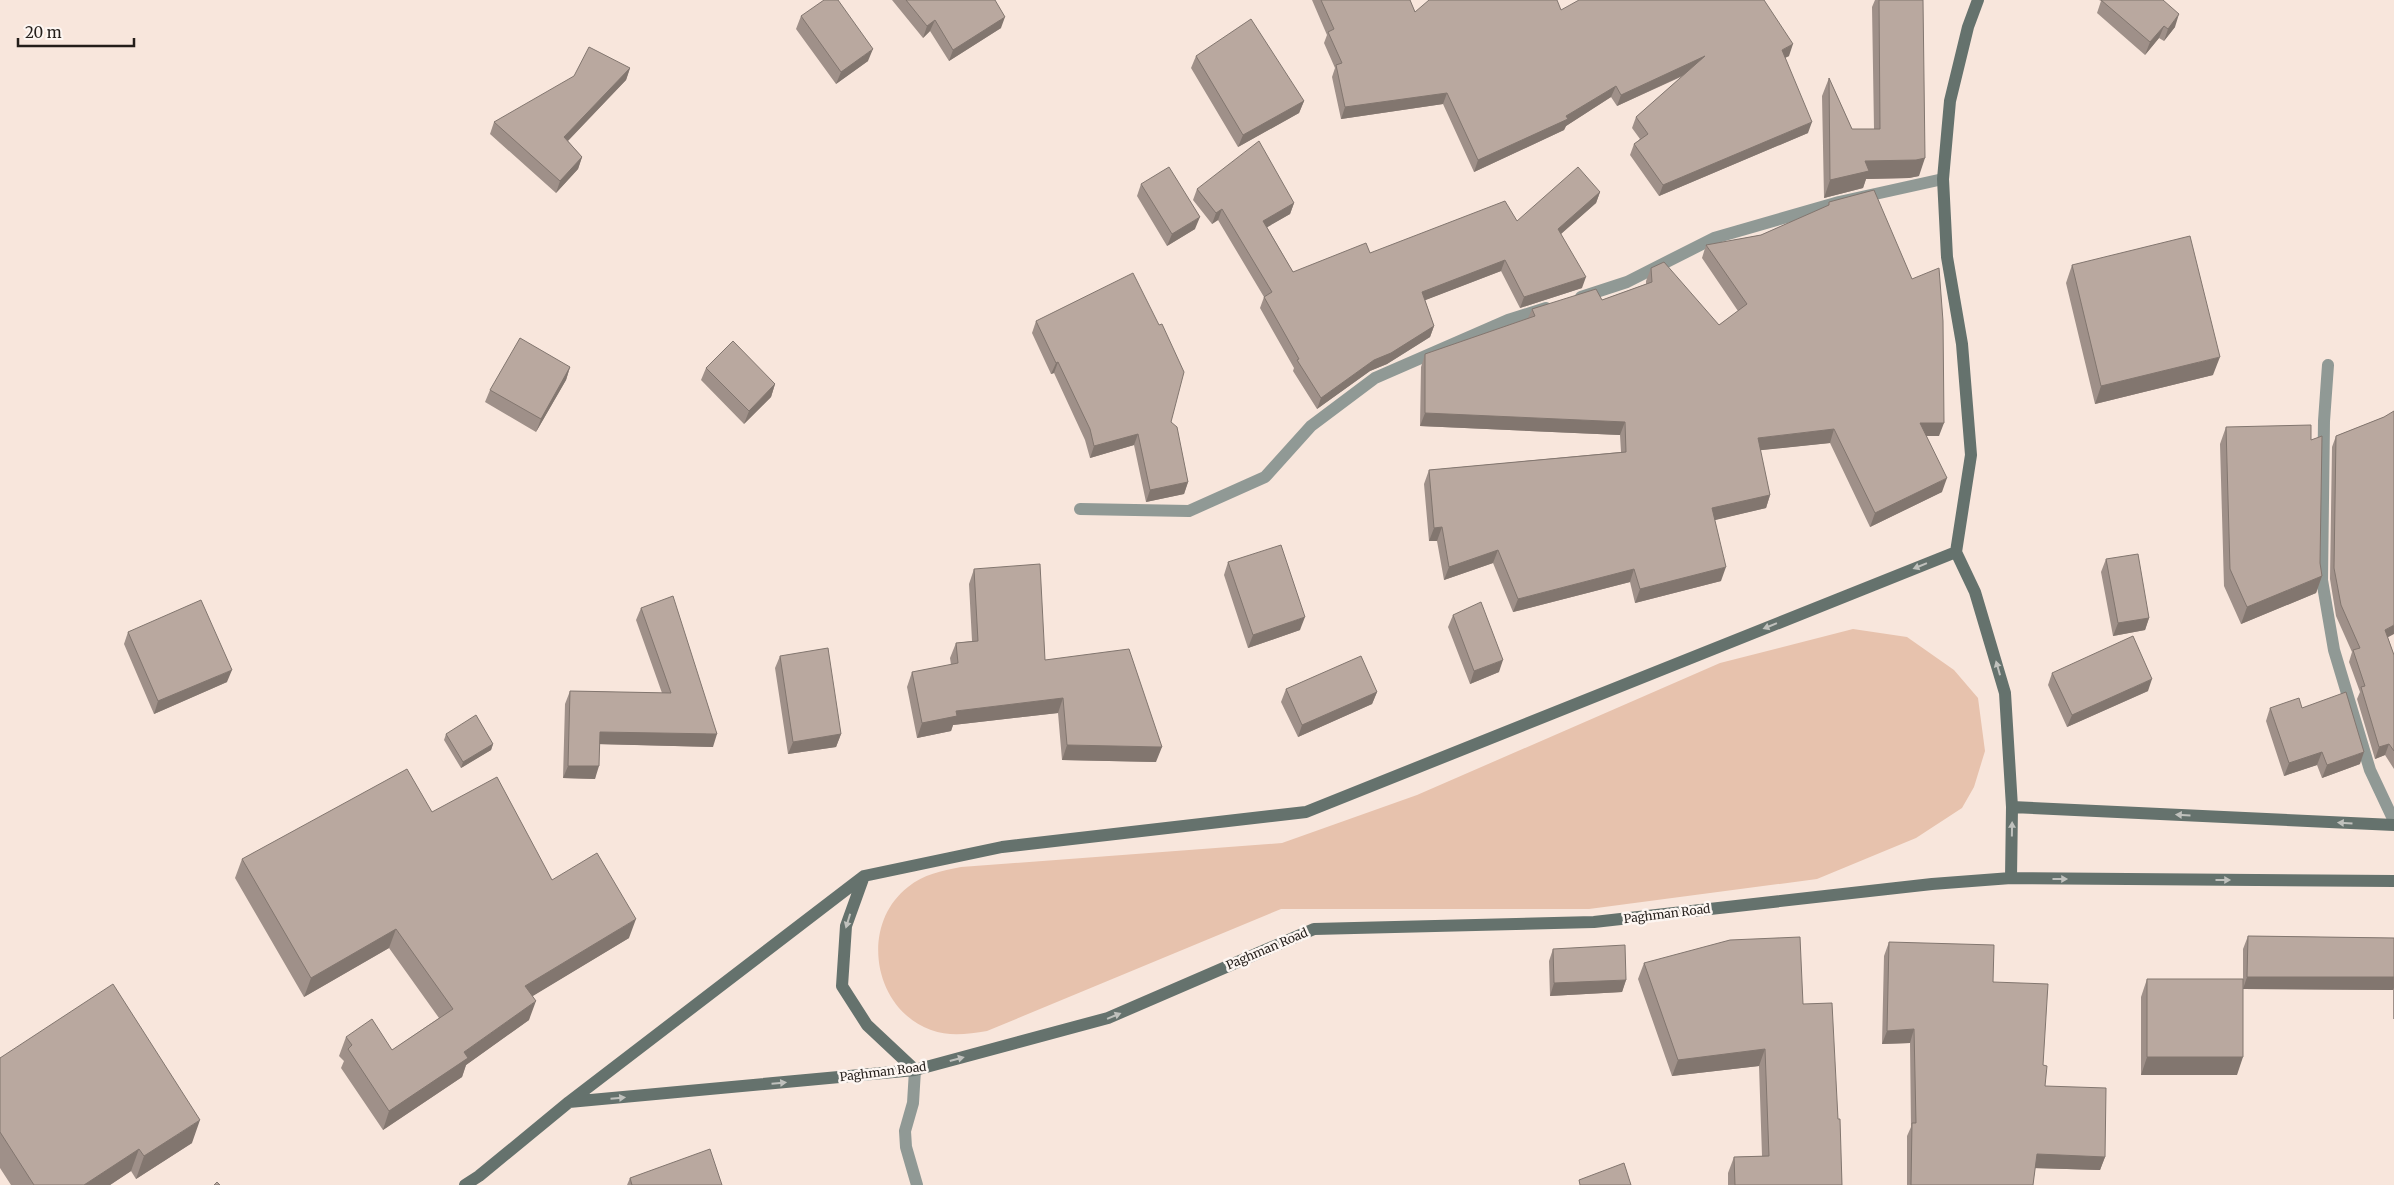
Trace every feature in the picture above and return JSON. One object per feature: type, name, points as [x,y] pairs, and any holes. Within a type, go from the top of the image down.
[{"type":"main road","points":[[1978,0],[1968,27],[1950,101],[1943,179],[1947,257],[1962,344],[1971,455],[1956,552],[1975,592],[2005,693],[2012,807],[2011,878]]},
{"type":"main road","points":[[465,1185],[479,1176],[569,1102],[864,876],[1002,847],[1306,812],[1956,552]]},
{"type":"main road","points":[[2012,807],[2394,825]]},
{"type":"main road","points":[[864,876],[846,926],[842,986],[867,1025],[915,1070]]},
{"type":"main road","name":"Paghman Road","points":[[569,1102],[915,1070],[1108,1018],[1314,929],[1594,922],[1932,884],[2011,878],[2394,881]]},
{"type":"street","points":[[1572,300],[1627,282],[1714,238],[1839,202],[1943,179]]},
{"type":"street","points":[[1080,509],[1189,511],[1265,477],[1311,426],[1375,378],[1508,320],[1554,306]]},
{"type":"street","points":[[2328,365],[2324,420],[2322,580],[2334,650],[2370,770],[2394,821]]},
{"type":"street","points":[[915,1070],[913,1103],[905,1132],[906,1147],[917,1185]]},
{"type":"shaded area","points":[[1853,629],[1907,637],[1954,670],[1978,698],[1985,751],[1974,787],[1962,808],[1916,838],[1817,879],[1589,909],[1281,909],[987,1031],[973,1033],[952,1034],[931,1030],[911,1019],[896,1004],[885,986],[879,965],[878,943],[883,922],[893,903],[908,887],[920,879],[933,874],[961,867],[1282,843],[1417,795],[1720,663]]},
{"type":"building","points":[[824,0],[838,0],[873,49],[841,72],[801,16]]},
{"type":"building","points":[[906,0],[995,0],[1005,17],[953,50],[935,20],[927,26]]},
{"type":"building","points":[[1321,0],[1410,0],[1415,12],[1429,0],[1557,0],[1561,10],[1579,0],[1764,0],[1793,44],[1782,50],[1812,122],[1663,185],[1634,144],[1648,134],[1636,117],[1705,56],[1621,95],[1616,86],[1566,116],[1568,119],[1478,160],[1447,93],[1345,107],[1336,65],[1342,63],[1328,32],[1334,29]]},
{"type":"building","points":[[1879,0],[1923,0],[1925,158],[1916,160],[1865,161],[1869,171],[1830,180],[1829,78],[1852,129],[1880,129]]},
{"type":"building","points":[[2101,0],[2163,0],[2179,14],[2168,29],[2164,26],[2150,42]]},
{"type":"building","points":[[1251,19],[1304,101],[1243,135],[1196,56]]},
{"type":"building","points":[[589,47],[630,68],[564,137],[582,157],[560,181],[494,122],[574,76]]},
{"type":"building","points":[[1259,141],[1294,203],[1263,221],[1293,272],[1366,243],[1370,253],[1505,201],[1517,221],[1578,167],[1600,192],[1558,229],[1586,277],[1524,297],[1505,260],[1422,292],[1434,326],[1391,353],[1374,360],[1321,398],[1297,360],[1299,359],[1264,297],[1272,292],[1222,209],[1216,213],[1197,189]]},
{"type":"building","points":[[1169,167],[1200,217],[1172,234],[1141,184]]},
{"type":"building","points":[[1874,190],[1912,279],[1939,268],[1943,321],[1944,423],[1920,423],[1947,478],[1875,513],[1834,429],[1758,438],[1770,495],[1712,508],[1726,567],[1640,589],[1634,569],[1518,599],[1498,550],[1449,567],[1442,527],[1434,528],[1429,470],[1626,452],[1625,422],[1425,413],[1425,354],[1535,316],[1532,309],[1596,289],[1602,300],[1652,282],[1651,268],[1664,262],[1719,325],[1747,304],[1706,245],[1761,235],[1829,205],[1829,202]]},
{"type":"building","points":[[2190,236],[2220,357],[2101,386],[2072,265]]},
{"type":"building","points":[[1133,273],[1159,325],[1162,324],[1184,372],[1171,422],[1177,427],[1188,482],[1150,490],[1138,434],[1094,446],[1090,429],[1036,321]]},
{"type":"building","points":[[520,338],[570,367],[541,419],[490,390]]},
{"type":"building","points":[[733,341],[775,384],[749,411],[706,368]]},
{"type":"building","points":[[2394,411],[2394,625],[2385,630],[2394,655],[2394,751],[2389,744],[2379,747],[2361,687],[2365,686],[2353,650],[2360,648],[2341,605],[2334,568],[2336,436],[2384,417]]},
{"type":"building","points":[[2311,425],[2311,440],[2322,436],[2320,563],[2322,576],[2247,607],[2230,569],[2226,427]]},
{"type":"building","points":[[1281,545],[1305,617],[1253,635],[1228,562]]},
{"type":"building","points":[[2138,554],[2149,618],[2118,623],[2106,559]]},
{"type":"building","points":[[1040,564],[1045,660],[1129,649],[1162,747],[1067,745],[1063,698],[956,711],[957,716],[922,723],[912,672],[958,663],[956,643],[978,641],[974,569]]},
{"type":"building","points":[[673,596],[717,734],[600,732],[599,766],[568,766],[570,691],[671,693],[641,608]]},
{"type":"building","points":[[201,600],[232,670],[158,701],[128,632]]},
{"type":"building","points":[[1481,602],[1503,660],[1474,671],[1453,615]]},
{"type":"building","points":[[2133,636],[2152,679],[2072,715],[2052,673]]},
{"type":"building","points":[[828,648],[841,734],[793,742],[780,656]]},
{"type":"building","points":[[1361,656],[1377,692],[1302,725],[1286,689]]},
{"type":"building","points":[[2346,692],[2364,752],[2327,765],[2322,752],[2289,763],[2270,708],[2299,698],[2302,708]]},
{"type":"building","points":[[476,715],[493,744],[463,762],[446,734]]},
{"type":"building","points":[[407,769],[432,812],[497,777],[552,880],[597,853],[636,919],[525,986],[536,1001],[464,1052],[468,1058],[389,1111],[348,1049],[352,1045],[346,1037],[372,1019],[392,1050],[453,1009],[396,929],[311,978],[242,859]]},
{"type":"building","points":[[2248,936],[2394,938],[2394,977],[2247,977]]},
{"type":"building","points":[[1800,937],[1803,1004],[1832,1003],[1838,1119],[1840,1119],[1842,1185],[1735,1185],[1734,1157],[1769,1156],[1765,1049],[1678,1060],[1644,963],[1730,940]]},
{"type":"building","points":[[1889,942],[1994,945],[1993,982],[2048,984],[2043,1065],[2047,1066],[2045,1086],[2106,1088],[2105,1157],[2037,1154],[2033,1185],[1911,1185],[1912,1123],[1916,1123],[1914,1029],[1887,1031]]},
{"type":"building","points":[[1625,945],[1626,980],[1554,983],[1553,949]]},
{"type":"building","points":[[2147,979],[2243,979],[2243,1057],[2147,1057]]},
{"type":"building","points":[[113,984],[200,1120],[144,1156],[139,1149],[84,1185],[34,1185],[0,1132],[0,1058]]},
{"type":"building","points":[[710,1149],[722,1185],[632,1185],[630,1178]]},
{"type":"building","points":[[1624,1163],[1631,1185],[1580,1185],[1579,1180]]}]
